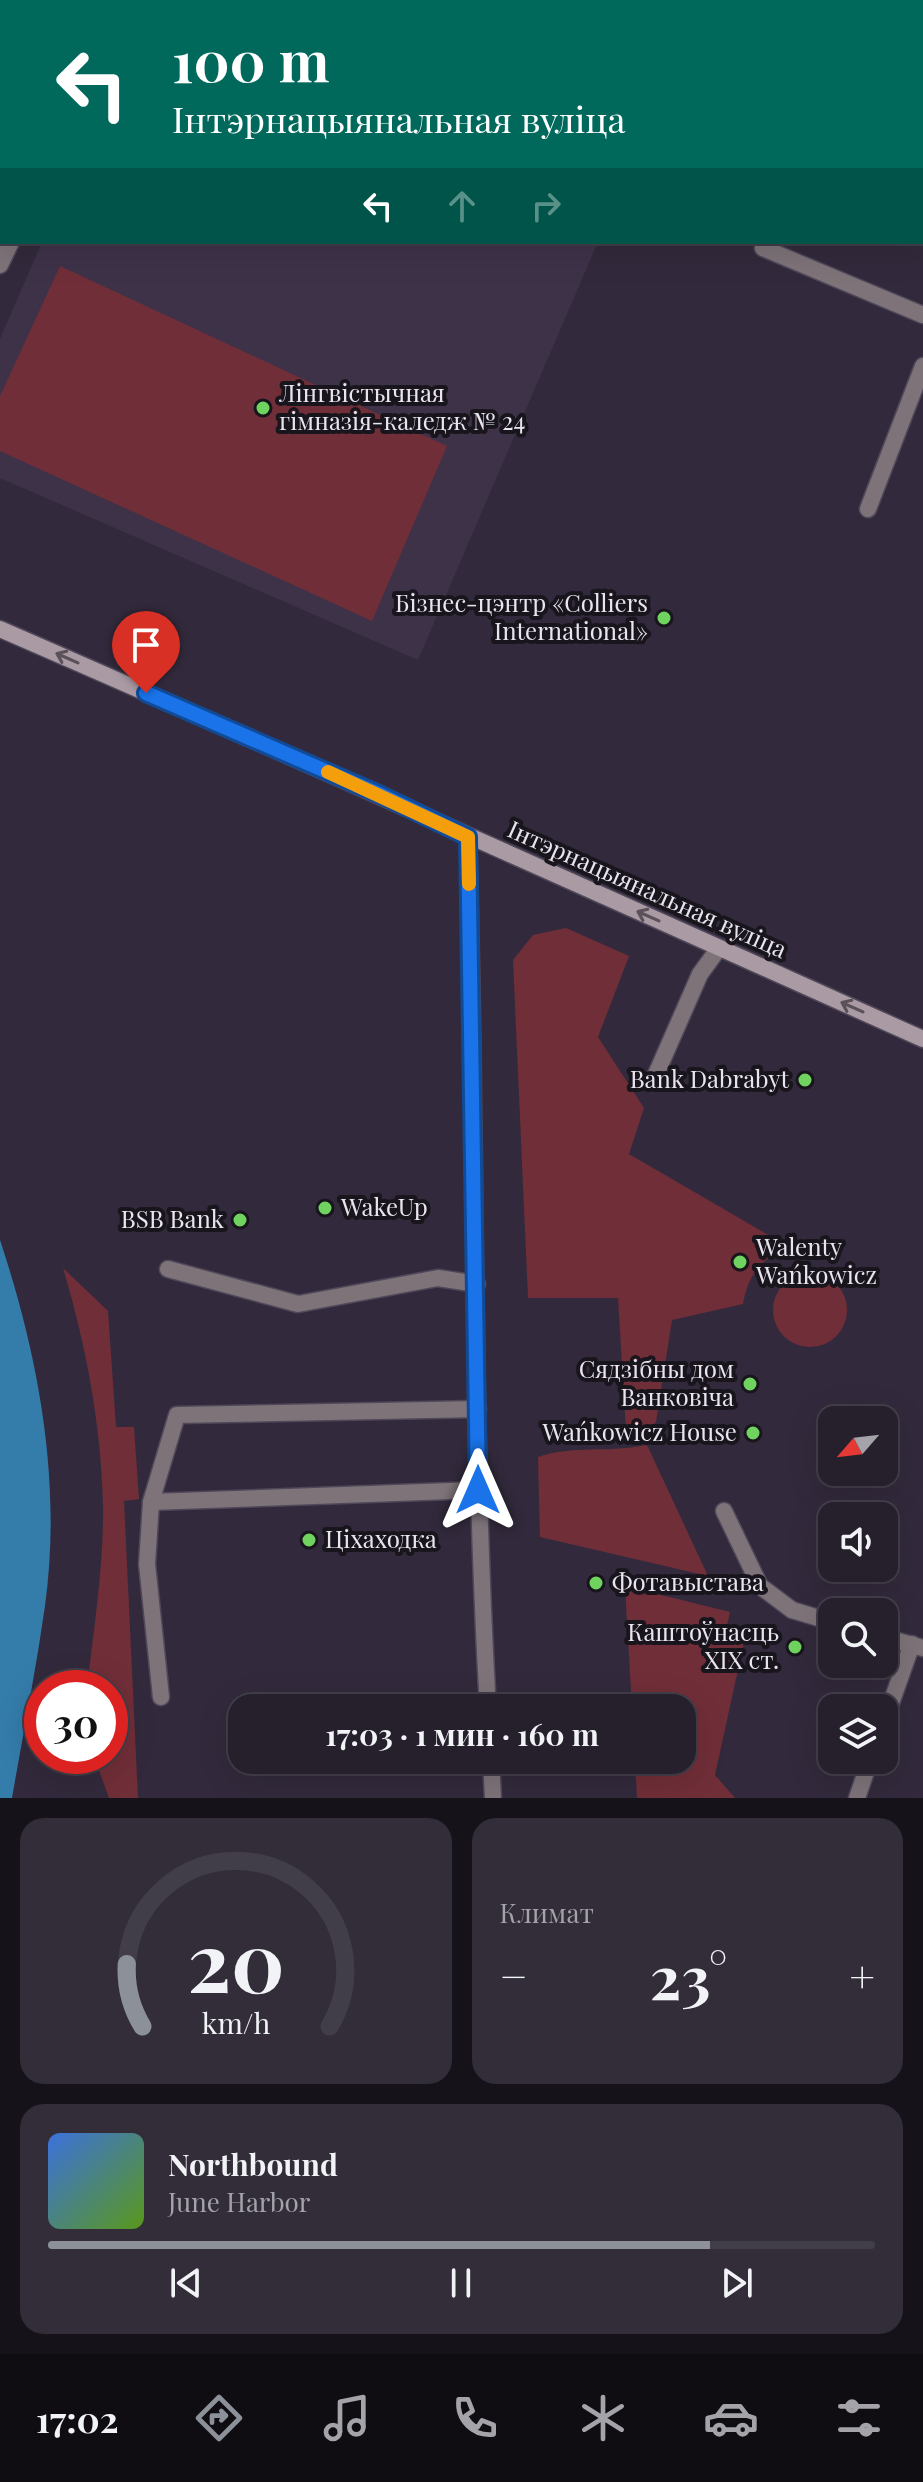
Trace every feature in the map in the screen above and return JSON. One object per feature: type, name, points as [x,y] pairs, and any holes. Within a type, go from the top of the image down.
[{"type":"main road","name":"Інтэрнацыянальная вуліца","points":[[0,629],[381,795],[468,837],[923,1039]]},
{"type":"street","points":[[0,265],[10,244]]},
{"type":"street","points":[[764,244],[763,248],[923,315]]},
{"type":"street","points":[[868,509],[923,366]]},
{"type":"street","points":[[468,837],[478,1490],[487,1694]]},
{"type":"street","points":[[654,1079],[700,974],[719,948]]},
{"type":"street","points":[[168,1269],[298,1304],[438,1278],[477,1284]]},
{"type":"street","points":[[161,1697],[147,1564],[151,1502],[177,1415],[478,1409]]},
{"type":"street","points":[[151,1502],[478,1490]]},
{"type":"street","points":[[724,1511],[760,1586],[792,1610],[818,1618]]},
{"type":"street","points":[[896,1694],[917,1646]]},
{"type":"street","points":[[492,1774],[493,1798]]},
{"type":"street","points":[[857,1798],[865,1774]]},
{"type":"shaded area","name":"Лінгвістычная гімназія-каледж № 24","points":[[41,244],[597,244],[418,660],[0,478],[0,339]]},
{"type":"shaded area","points":[[60,266],[447,446],[372,621],[0,451],[0,396]]},
{"type":"shaded area","points":[[566,928],[629,956],[598,1037],[644,1108],[629,1154],[787,1246],[757,1269],[748,1285],[743,1304],[672,1320],[656,1422],[640,1438],[626,1430],[618,1298],[528,1298],[513,960],[533,935]]},
{"type":"shaded area","points":[[63,1268],[108,1311],[116,1427],[134,1427],[139,1499],[124,1501],[138,1798],[109,1798],[100,1774],[128,1774],[128,1670],[89,1670],[102,1550],[103,1504],[99,1444],[79,1326]]},
{"type":"shaded area","points":[[803,1273],[817,1273],[831,1279],[841,1289],[847,1310],[845,1324],[831,1341],[817,1347],[803,1347],[789,1341],[779,1331],[773,1317],[773,1303],[779,1289],[789,1279]]},
{"type":"shaded area","points":[[647,1445],[708,1576],[540,1537],[538,1457],[565,1451]]},
{"type":"shaded area","points":[[625,1586],[730,1612],[725,1634],[744,1642],[715,1775],[735,1798],[637,1798],[636,1774],[696,1774],[696,1694],[631,1694]]},
{"type":"water","points":[[0,1240],[36,1375],[49,1467],[51,1513],[50,1560],[35,1670],[24,1670],[24,1733],[12,1798],[0,1798]]},
{"type":"slow traffic","points":[[328,772],[468,837],[469,884]]},
{"type":"place","name":"Лінгвістычная гімназія-каледж № 24","points":[[263,408]]},
{"type":"place","name":"Бізнес-цэнтр «Colliers International»","points":[[664,618]]},
{"type":"place","name":"Bank Dabrabyt","points":[[805,1080]]},
{"type":"place","name":"WakeUp","points":[[325,1208]]},
{"type":"place","name":"BSB Bank","points":[[240,1220]]},
{"type":"place","name":"Walenty Wańkowicz","points":[[740,1262]]},
{"type":"place","name":"Сядзібны дом Ванковіча","points":[[750,1384]]},
{"type":"place","name":"Wańkowicz House","points":[[753,1433]]},
{"type":"place","name":"Ціхаходка","points":[[309,1540]]},
{"type":"place","name":"Фотавыстава","points":[[596,1583]]},
{"type":"place","name":"Каштоўнасць XIX ст.","points":[[795,1647]]},
{"type":"route","points":[[146,693],[381,795],[468,837],[478,1490]]}]
